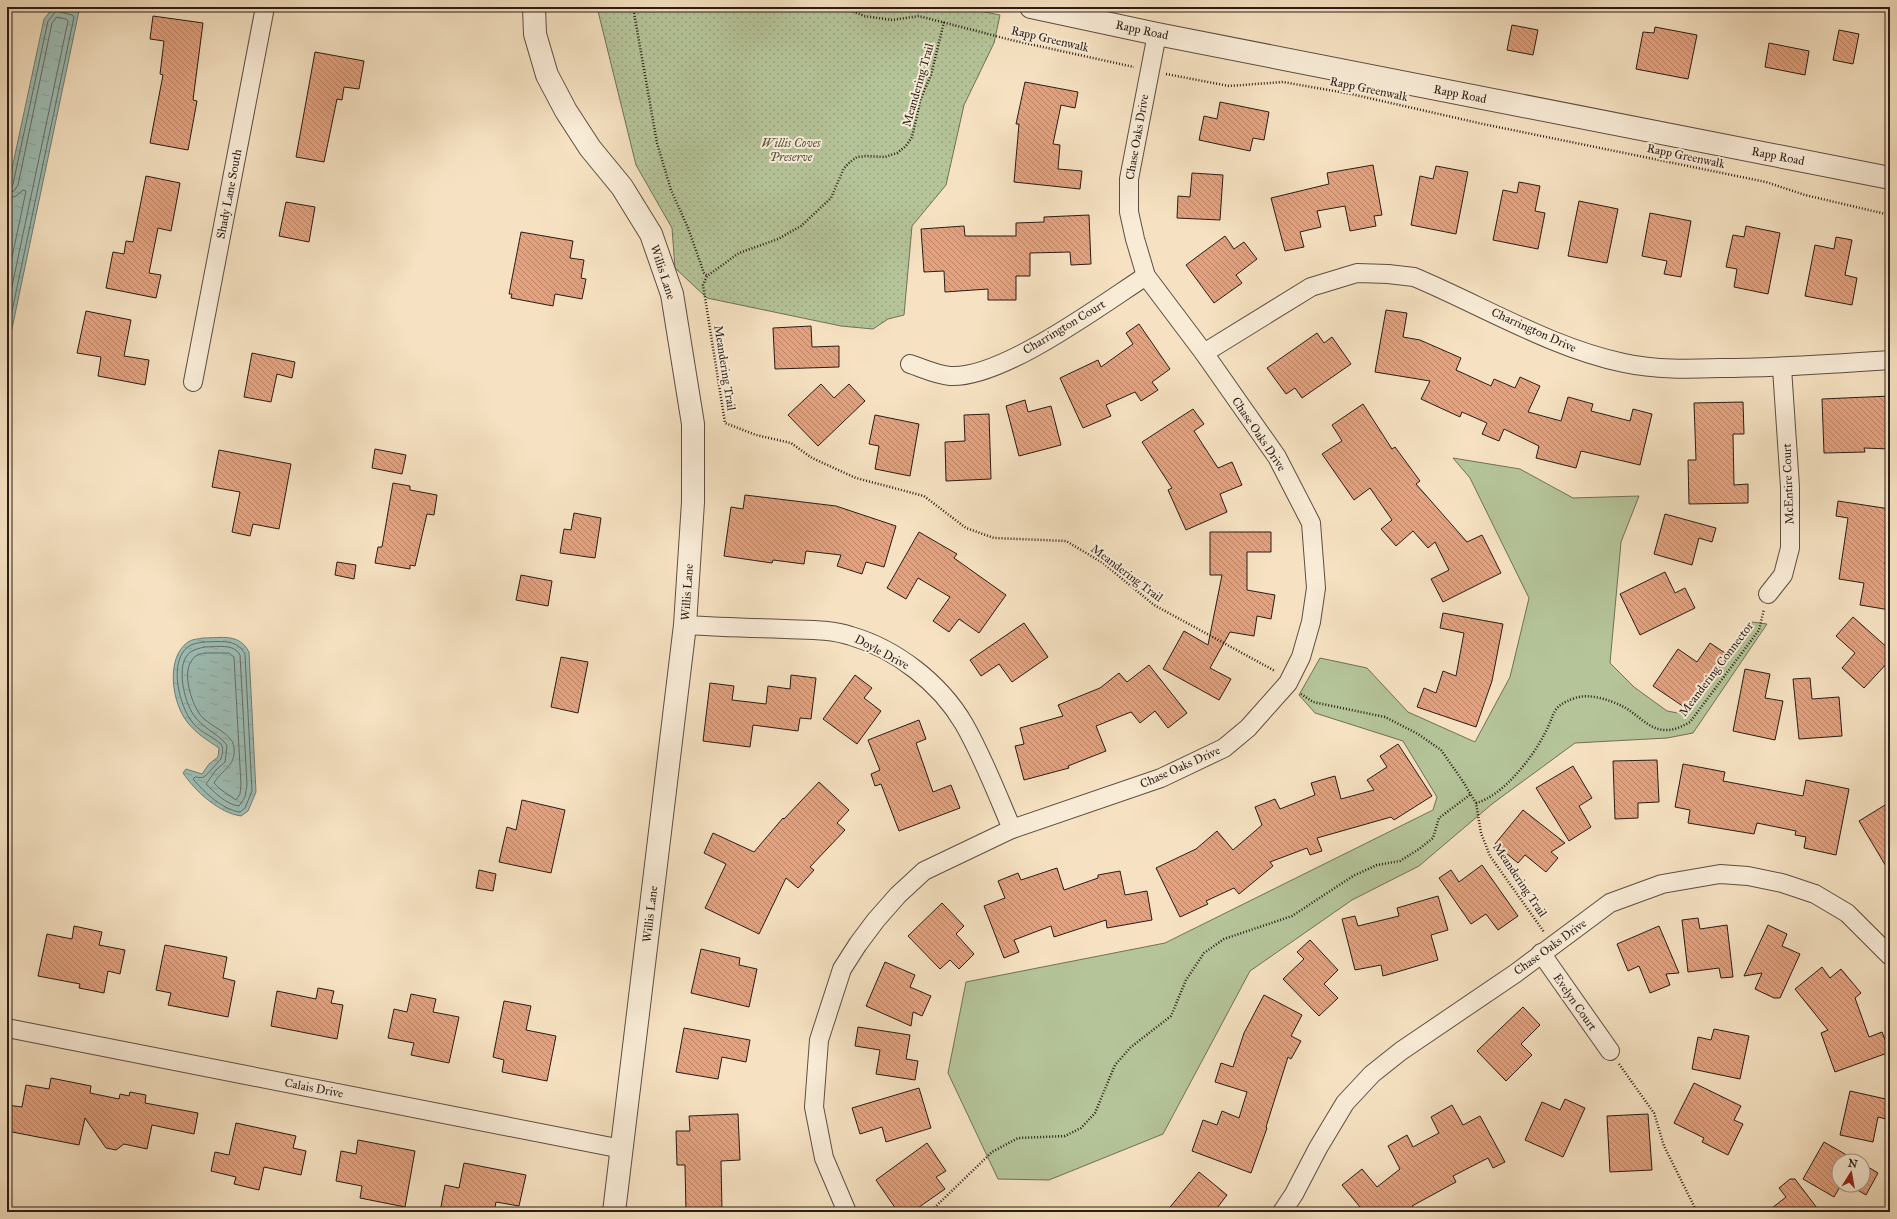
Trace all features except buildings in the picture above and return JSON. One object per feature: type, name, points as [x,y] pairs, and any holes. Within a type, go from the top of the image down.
[{"type":"street","name":"Shady Lane South","points":[[193,382],[265,7]]},
{"type":"street","name":"Willis Lane","points":[[534,7],[535,34],[547,75],[566,111],[590,148],[622,187],[651,234],[672,294],[693,424],[692,502],[685,625],[614,1212]]},
{"type":"street","name":"Rapp Road","points":[[1031,7],[1157,34],[1890,178]]},
{"type":"street","name":"Chase Oaks Drive","points":[[847,1212],[824,1158],[814,1107],[819,1040],[842,969],[876,920],[898,895],[924,871],[1012,829],[1161,778],[1224,748],[1248,728],[1288,683],[1301,657],[1311,622],[1316,588],[1311,523],[1277,456],[1204,353],[1146,276],[1129,212],[1129,179],[1157,34]]},
{"type":"street","name":"Charrington Drive","points":[[1204,353],[1311,287],[1357,273],[1414,277],[1580,350],[1624,363],[1663,369],[1782,368],[1890,360]]},
{"type":"street","name":"Charrington Court","points":[[910,364],[950,376],[984,371],[1038,346],[1146,276]]},
{"type":"street","name":"McEntire Court","points":[[1768,594],[1783,575],[1790,548],[1790,488],[1782,368]]},
{"type":"street","name":"Doyle Drive","points":[[685,625],[822,631],[851,636],[903,661],[924,677],[944,697],[963,724],[985,767],[1012,829]]},
{"type":"street","name":"Chase Oaks Drive","points":[[1282,1212],[1294,1194],[1318,1148],[1345,1103],[1372,1074],[1401,1051],[1516,973],[1610,903],[1662,884],[1720,874],[1748,876],[1782,883],[1815,894],[1847,913],[1890,956]]},
{"type":"street","name":"Evelyn Court","points":[[1547,949],[1610,1051]]},
{"type":"street","name":"Calais Drive","points":[[7,1028],[622,1149]]},
{"type":"path","points":[[633,7],[657,143],[671,190],[688,228],[704,273],[707,276]]},
{"type":"path","name":"Rapp Greenwalk","points":[[842,7],[864,16],[892,20],[919,16],[1011,40],[1149,71],[1229,86],[1283,82],[1351,94],[1483,124],[1766,182],[1805,194],[1890,214]]},
{"type":"path","name":"Meandering Trail","points":[[944,22],[931,75],[921,98],[912,137],[906,146],[897,153],[886,157],[857,157],[844,168],[831,198],[801,226],[778,239],[738,253],[707,276],[703,285],[725,423],[756,435],[791,442],[812,458],[856,478],[924,496],[966,528],[994,538],[1066,541],[1103,563],[1154,605],[1272,668]]},
{"type":"path","name":"Meandering Connector","points":[[1476,803],[1496,792],[1516,774],[1546,732],[1553,712],[1562,704],[1578,697],[1595,697],[1623,706],[1633,715],[1655,728],[1667,730],[1681,727],[1690,722],[1759,630],[1768,594]]},
{"type":"path","name":"Meandering Trail","points":[[1298,693],[1313,702],[1385,717],[1418,734],[1441,750],[1476,803],[1481,833],[1490,856],[1547,949]]},
{"type":"path","points":[[930,1212],[992,1152],[1018,1138],[1065,1136],[1081,1128],[1095,1113],[1115,1065],[1131,1047],[1171,1016],[1186,980],[1204,953],[1224,939],[1292,916],[1353,876],[1377,865],[1400,861],[1420,849],[1433,838],[1439,818],[1471,794]]},
{"type":"path","points":[[1610,1051],[1654,1113],[1664,1146],[1697,1212]]},
{"type":"green space","name":"Willis Coves Preserve","points":[[597,7],[960,7],[1000,15],[994,43],[964,105],[946,185],[912,226],[904,315],[888,319],[873,329],[841,326],[707,298],[675,268],[672,228],[636,165]]},
{"type":"green space","points":[[1453,458],[1520,469],[1573,498],[1639,496],[1621,542],[1610,663],[1634,687],[1667,711],[1683,714],[1689,710],[1736,647],[1752,622],[1767,624],[1693,733],[1667,738],[1575,743],[1492,804],[1419,866],[1352,900],[1250,971],[1163,1134],[1049,1180],[998,1179],[948,1073],[966,982],[1165,943],[1433,810],[1437,797],[1403,741],[1315,713],[1299,695],[1320,658],[1367,668],[1408,712],[1475,742],[1510,677],[1529,598],[1470,478]]},
{"type":"water","points":[[53,8],[79,11],[10,338],[7,340],[7,192],[44,19]]},
{"type":"water","points":[[223,637],[235,639],[245,646],[249,652],[256,792],[248,811],[241,816],[224,811],[216,806],[194,787],[183,773],[186,769],[202,774],[209,764],[218,757],[219,748],[202,737],[182,715],[178,705],[173,681],[176,659],[181,649],[190,641],[203,638]]}]
